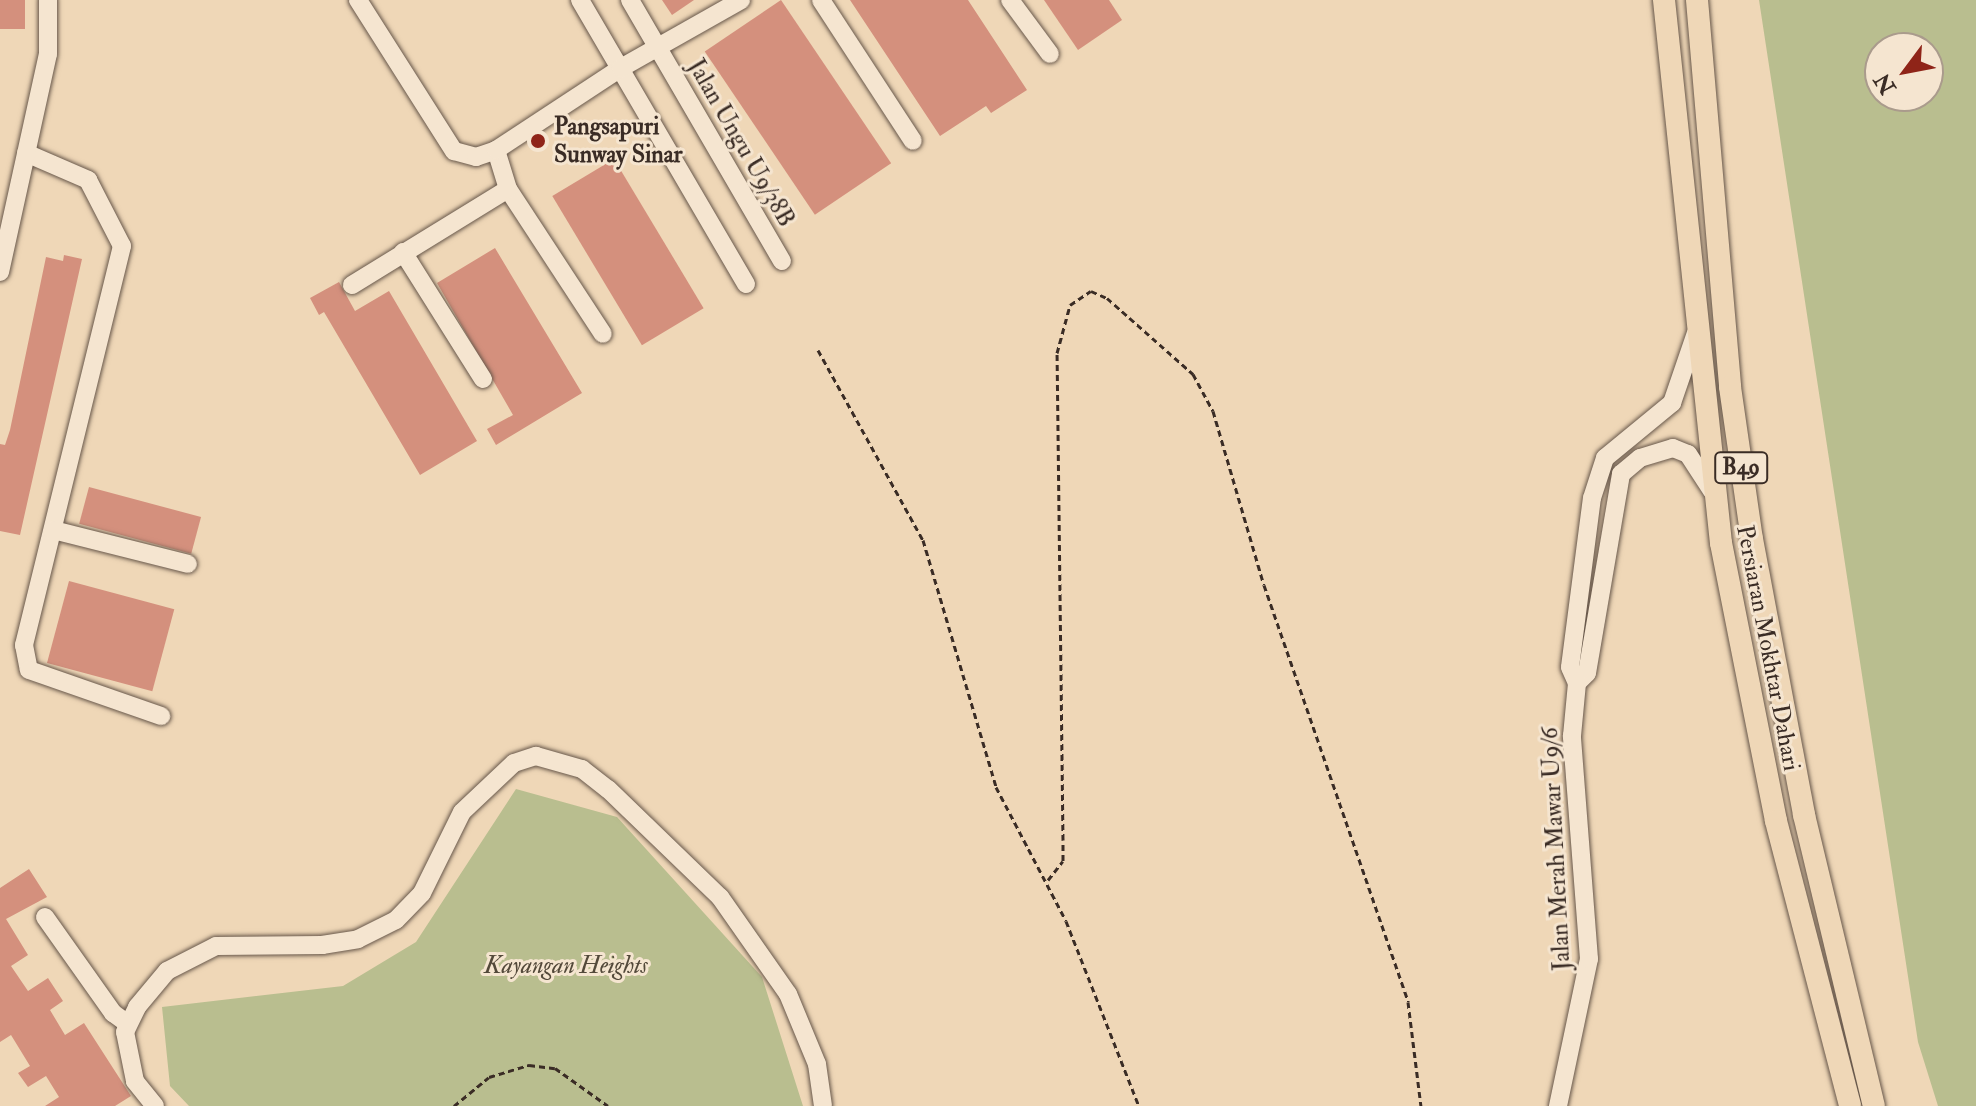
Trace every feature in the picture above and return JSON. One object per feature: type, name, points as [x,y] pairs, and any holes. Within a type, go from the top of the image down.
[{"type":"main road","name":"Persiaran Mokhtar Dahari","points":[[1664,0],[1715,496],[1753,719],[1850,1106]]},
{"type":"main road","name":"Persiaran Mokhtar Dahari","points":[[1697,0],[1730,387],[1752,539],[1810,843],[1874,1106]]},
{"type":"street","points":[[0,272],[48,54],[48,0]]},
{"type":"street","points":[[358,0],[454,151],[476,157],[496,150],[621,68],[741,0]]},
{"type":"street","points":[[580,0],[746,284]]},
{"type":"street","name":"Jalan Ungu U9/38B","points":[[630,0],[782,261]]},
{"type":"street","points":[[821,0],[913,141]]},
{"type":"street","points":[[1010,0],[1050,54]]},
{"type":"street","points":[[496,150],[508,189],[603,334]]},
{"type":"street","points":[[26,153],[88,180],[122,246],[24,645],[29,670],[161,716]]},
{"type":"street","points":[[352,285],[508,189]]},
{"type":"street","points":[[403,252],[483,379]]},
{"type":"street","name":"Jalan Merah Mawar U9/6","points":[[1558,1106],[1589,959],[1572,736],[1577,683],[1570,667],[1597,475],[1605,458],[1672,403],[1696,333]]},
{"type":"street","name":"Jalan Merah Mawar U9/6","points":[[1577,683],[1587,673],[1621,474],[1640,458],[1673,448],[1688,454],[1701,468],[1715,496]]},
{"type":"street","points":[[53,530],[188,564]]},
{"type":"street","points":[[155,1106],[135,1081],[127,1058],[127,1023],[167,971],[216,946],[322,945],[358,939],[396,920],[422,893],[462,812],[514,763],[536,756],[582,769],[608,789],[720,897],[788,994],[817,1064],[823,1106]]},
{"type":"street","points":[[45,917],[113,1013],[127,1023]]},
{"type":"path","points":[[1048,880],[1063,861],[1057,353],[1070,305],[1091,291],[1107,298],[1193,374],[1213,411],[1264,585],[1408,1002],[1421,1106]]},
{"type":"path","points":[[818,350],[923,540],[996,787],[1048,880],[1139,1106]]},
{"type":"path","points":[[454,1106],[489,1077],[529,1065],[555,1068],[608,1106]]},
{"type":"green space","points":[[1759,0],[1976,0],[1976,1106],[1938,1106],[1918,1042]]},
{"type":"green space","name":"Kayangan Heights","points":[[516,789],[617,817],[762,977],[803,1106],[189,1106],[170,1086],[162,1007],[343,986],[416,942]]},
{"type":"building","points":[[0,0],[25,0],[25,29],[0,29]]},
{"type":"building","points":[[662,0],[694,0],[672,15]]},
{"type":"building","points":[[781,0],[891,163],[815,215],[705,51]]},
{"type":"building","points":[[850,0],[968,0],[1027,90],[991,113],[986,106],[940,136]]},
{"type":"building","points":[[1044,0],[1109,0],[1122,20],[1078,50]]},
{"type":"building","points":[[614,159],[704,308],[642,345],[552,196]]},
{"type":"building","points":[[495,248],[582,393],[496,445],[487,429],[513,415],[437,283]]},
{"type":"building","points":[[64,255],[82,259],[20,535],[0,531],[0,444],[5,445],[10,430],[46,257],[63,261]]},
{"type":"building","points":[[339,282],[355,311],[389,291],[477,441],[420,475],[324,312],[319,315],[310,298]]},
{"type":"building","points":[[89,487],[201,517],[191,554],[79,524]]},
{"type":"building","points":[[69,581],[174,609],[152,691],[47,663]]},
{"type":"building","points":[[29,869],[47,897],[6,919],[28,955],[11,966],[28,991],[48,978],[63,1001],[50,1010],[65,1035],[84,1023],[131,1096],[115,1106],[45,1106],[59,1097],[46,1076],[28,1087],[18,1073],[30,1066],[11,1035],[0,1042],[0,888]]},
{"type":"place","name":"Pangsapuri Sunway Sinar","points":[[538,141]]}]
